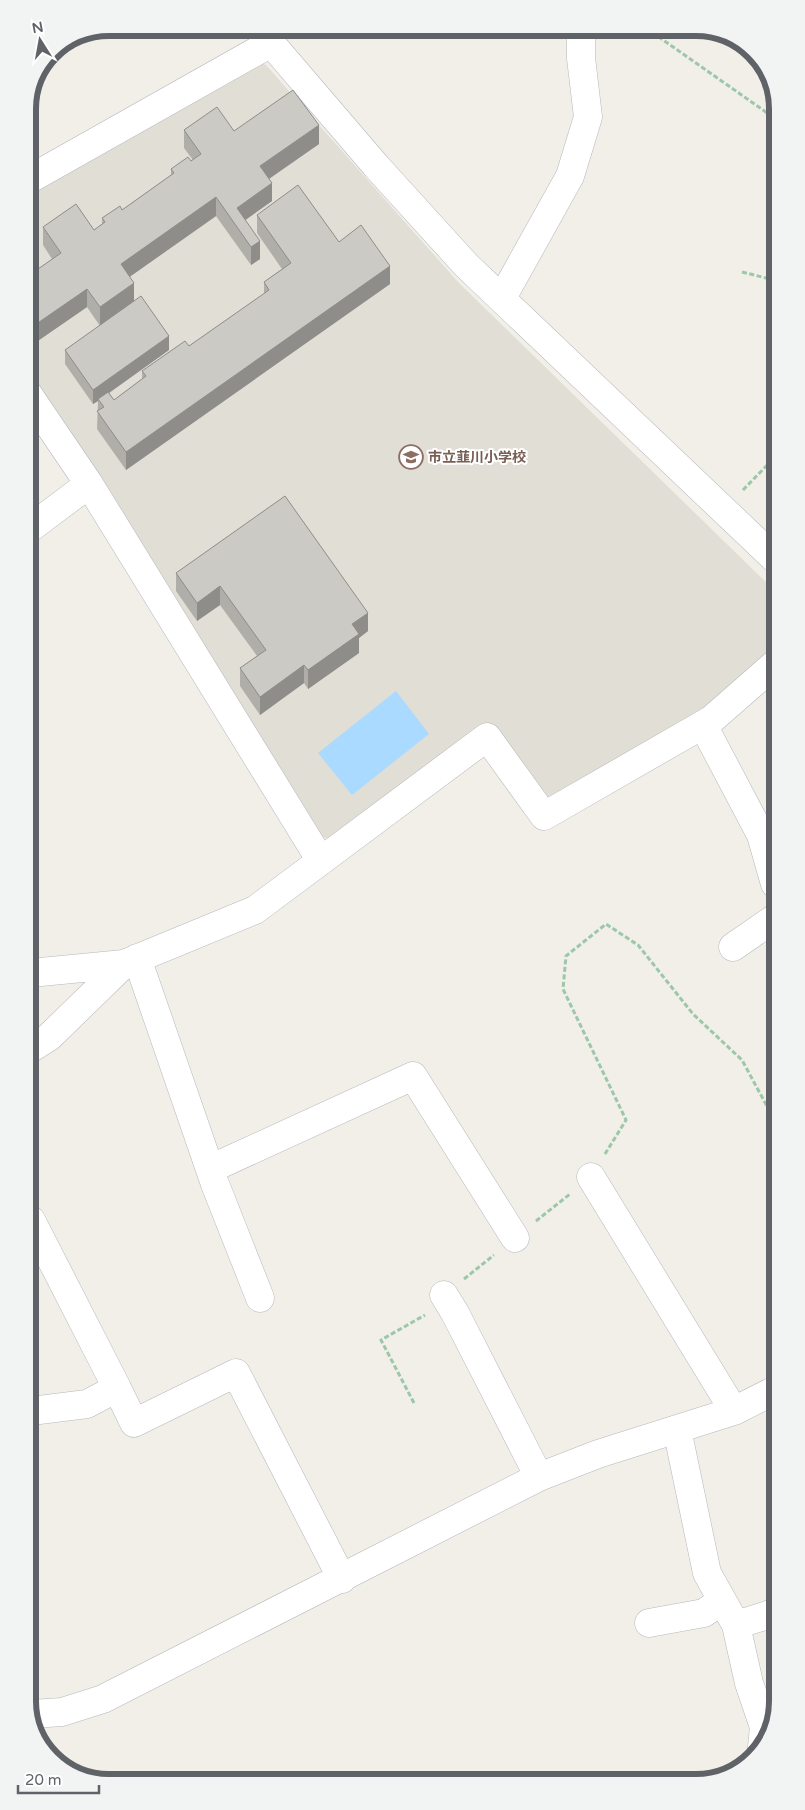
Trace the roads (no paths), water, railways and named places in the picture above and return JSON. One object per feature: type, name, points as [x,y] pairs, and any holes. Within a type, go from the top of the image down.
[{"type":"street","points":[[36,175],[263,36]]},
{"type":"street","points":[[266,36],[459,258],[725,509],[769,553]]},
{"type":"street","points":[[502,298],[570,176],[588,118],[580,58],[581,36]]},
{"type":"street","points":[[36,406],[90,484],[321,861]]},
{"type":"street","points":[[36,524],[90,484]]},
{"type":"street","points":[[36,972],[130,961],[256,910],[487,737],[544,816],[703,725],[769,669]]},
{"type":"street","points":[[703,725],[761,836],[769,863]]},
{"type":"street","points":[[733,947],[769,922]]},
{"type":"street","points":[[36,1046],[49,1038],[130,961]]},
{"type":"street","points":[[130,961],[260,1298]]},
{"type":"street","points":[[210,1169],[413,1076],[515,1238]]},
{"type":"street","points":[[591,1177],[734,1410]]},
{"type":"street","points":[[36,1230],[134,1424],[236,1373],[342,1579]]},
{"type":"street","points":[[444,1295],[539,1477]]},
{"type":"street","points":[[36,1410],[87,1404],[117,1388]]},
{"type":"street","points":[[38,1714],[62,1712],[103,1699],[342,1579],[539,1477],[598,1454],[734,1410],[769,1393]]},
{"type":"street","points":[[677,1429],[707,1573],[736,1625],[762,1731]]},
{"type":"street","points":[[649,1623],[704,1613],[722,1600]]},
{"type":"street","points":[[736,1625],[769,1615]]},
{"type":"water","points":[[396,691],[429,734],[352,795],[318,753]]},
{"type":"place","name":"市立韮川小学校","points":[[411,457]]}]
